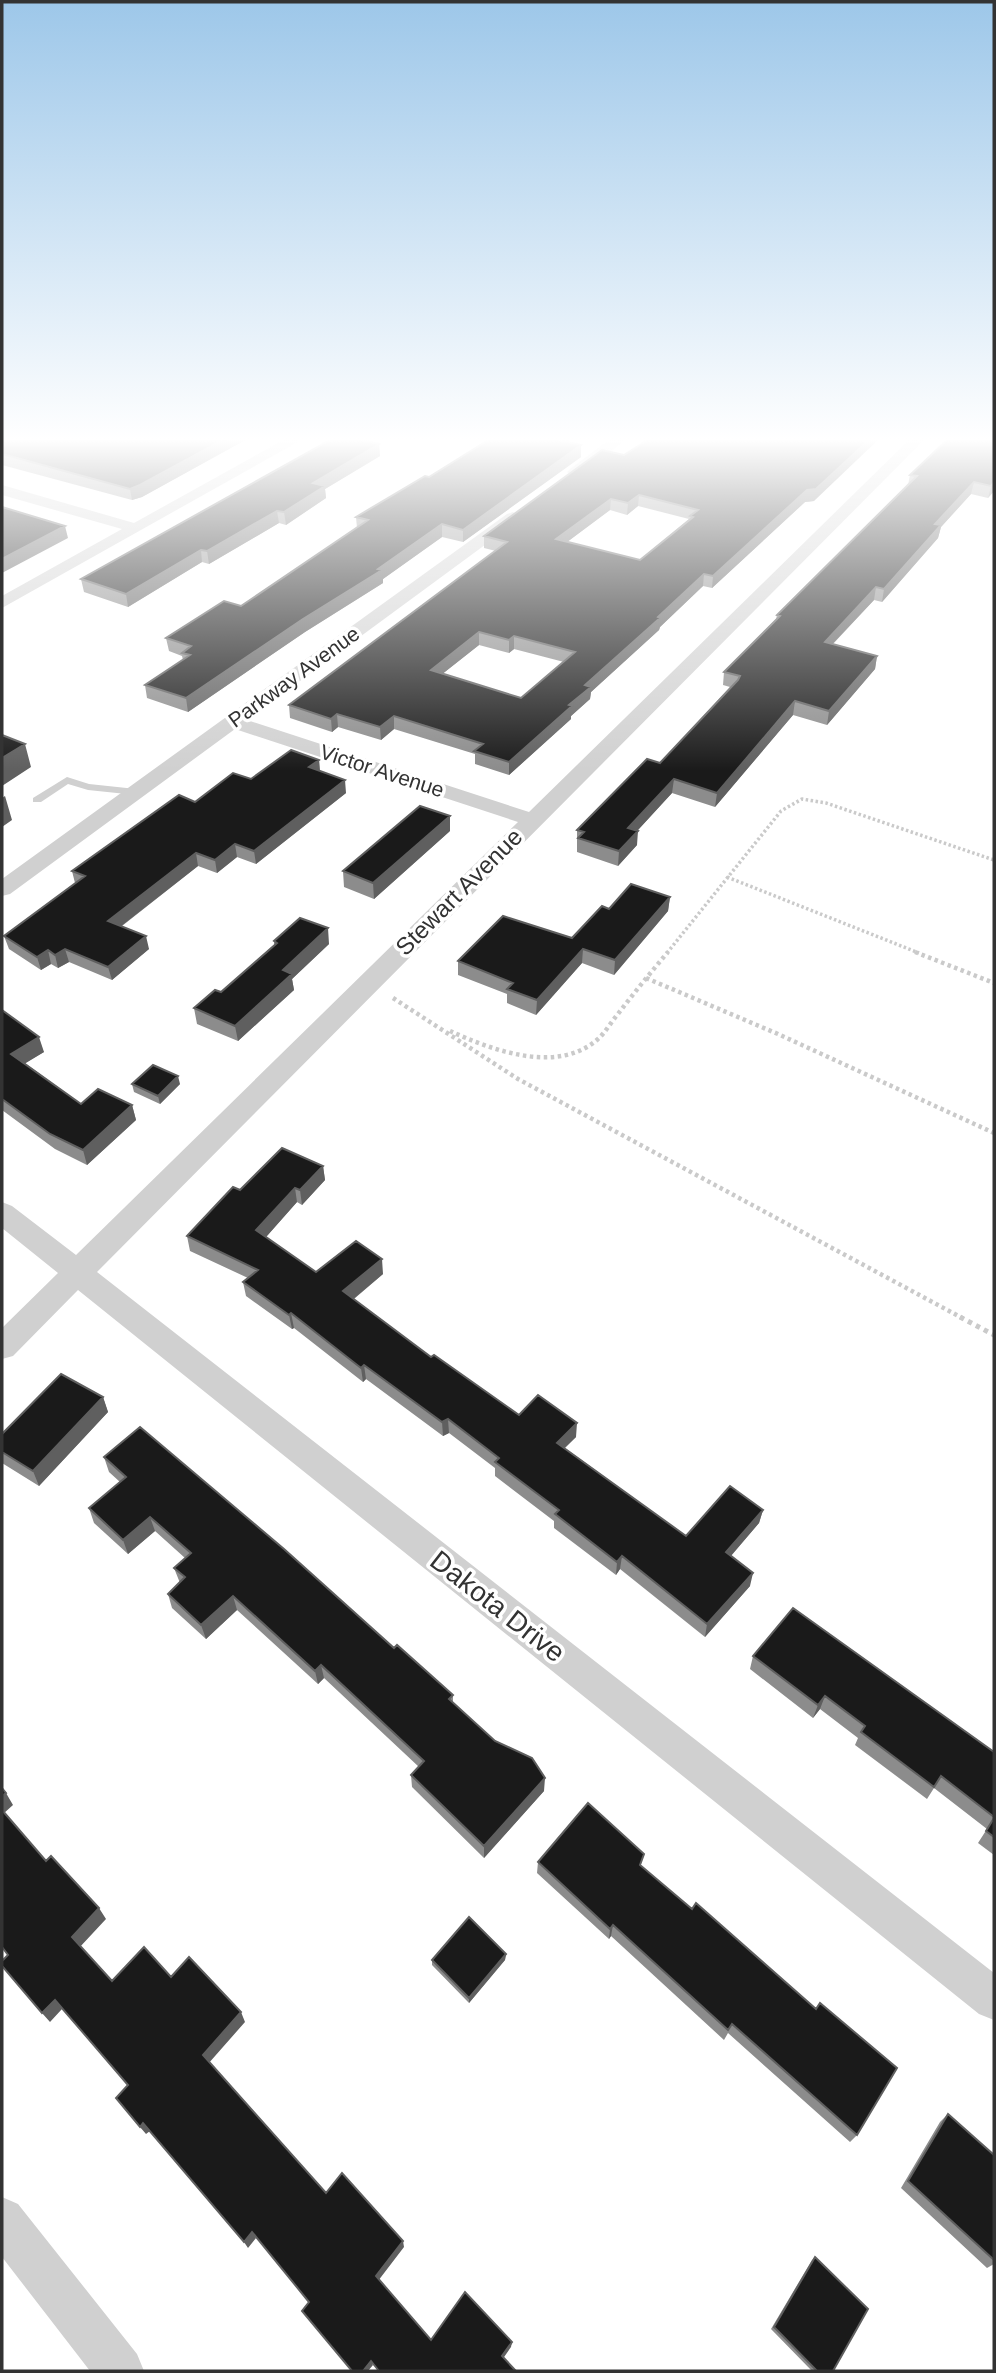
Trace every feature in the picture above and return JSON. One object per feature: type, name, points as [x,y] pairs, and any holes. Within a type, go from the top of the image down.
[{"type":"street","points":[[2,603],[96,550]]},
{"type":"street","name":"Parkway Avenue","points":[[2,889],[469,550]]},
{"type":"street","name":"Stewart Avenue","points":[[2,1347],[806,550]]},
{"type":"street","name":"Victor Avenue","points":[[233,722],[532,820]]},
{"type":"street","name":"Dakota Drive","points":[[2,1213],[994,1999]]},
{"type":"street","points":[[2,2220],[120,2371]]},
{"type":"lane","points":[[37,800],[67,780],[88,787],[136,792]]},
{"type":"path","points":[[434,1023],[494,1049],[547,1059],[576,1053],[597,1040],[785,807],[802,799],[834,805],[994,860]]},
{"type":"path","points":[[727,877],[994,983]]},
{"type":"path","points":[[646,978],[778,1034],[994,1133]]},
{"type":"path","points":[[368,983],[518,1079],[994,1335]]},
{"type":"building","points":[[2,550],[20,550],[2,559]]},
{"type":"building","points":[[133,550],[209,550],[201,550],[126,594],[81,579]]},
{"type":"building","points":[[324,550],[405,550],[378,569],[382,570],[303,619],[186,698],[145,685],[190,655],[182,653],[191,646],[166,638],[224,601],[241,606]]},
{"type":"building","points":[[497,550],[599,550],[640,560],[653,550],[742,550],[713,576],[704,574],[658,617],[660,618],[585,685],[591,687],[569,705],[572,706],[509,762],[474,751],[483,744],[394,716],[380,727],[337,714],[331,719],[289,705]],"holes":[[[479,632],[509,640],[514,636],[575,652],[521,698],[431,670]]]},
{"type":"building","points":[[843,550],[919,550],[884,589],[876,587],[825,642],[877,656],[829,711],[795,701],[717,793],[674,779],[628,828],[638,831],[619,851],[578,838],[584,832],[577,830],[647,759],[660,763],[738,680],[740,676],[724,672],[780,616],[777,615]]},
{"type":"building","points":[[2,735],[25,744],[2,758]]},
{"type":"building","points":[[291,750],[319,760],[309,767],[345,780],[254,851],[235,844],[215,860],[196,853],[108,921],[146,936],[108,967],[65,949],[55,955],[48,950],[37,957],[4,936],[85,876],[72,871],[179,795],[195,802],[233,773],[251,779]]},
{"type":"building","points":[[420,806],[450,816],[373,883],[343,871]]},
{"type":"building","points":[[631,884],[670,897],[615,960],[583,949],[537,1000],[507,989],[513,983],[458,961],[503,916],[572,938],[602,906],[609,909]]},
{"type":"building","points":[[300,918],[328,928],[283,970],[292,974],[235,1026],[194,1008],[215,990],[221,992],[277,943],[274,941]]},
{"type":"building","points":[[2,1010],[39,1037],[11,1054],[81,1104],[98,1089],[132,1105],[83,1150],[50,1134],[2,1099]]},
{"type":"building","points":[[153,1065],[178,1076],[158,1096],[132,1084]]},
{"type":"building","points":[[282,1148],[323,1166],[300,1190],[295,1188],[256,1230],[316,1272],[356,1241],[382,1259],[343,1291],[431,1357],[434,1355],[519,1415],[538,1395],[577,1423],[557,1443],[686,1536],[730,1486],[763,1510],[726,1552],[753,1573],[707,1624],[622,1556],[617,1562],[555,1514],[559,1510],[495,1462],[499,1458],[448,1419],[442,1422],[364,1365],[361,1368],[291,1313],[289,1315],[243,1282],[258,1270],[187,1236],[233,1187],[240,1190]]},
{"type":"building","points":[[61,1374],[103,1397],[33,1471],[2,1452],[2,1434]]},
{"type":"building","points":[[140,1427],[284,1549],[394,1648],[397,1645],[453,1695],[449,1699],[495,1741],[532,1758],[545,1778],[484,1846],[411,1775],[424,1761],[321,1665],[315,1671],[233,1596],[201,1625],[168,1594],[185,1577],[174,1568],[191,1553],[150,1517],[123,1540],[89,1508],[126,1477],[104,1457]]},
{"type":"building","points":[[793,1608],[994,1752],[994,1817],[941,1776],[934,1787],[861,1732],[865,1726],[825,1696],[818,1705],[753,1656]]},
{"type":"building","points":[[588,1803],[644,1854],[640,1865],[692,1909],[696,1903],[816,2009],[820,2003],[897,2068],[857,2135],[732,2024],[728,2030],[613,1925],[610,1929],[538,1862]]},
{"type":"building","points":[[2,1810],[46,1861],[51,1856],[99,1908],[72,1937],[112,1981],[144,1947],[171,1977],[189,1957],[241,2012],[203,2055],[326,2193],[342,2173],[403,2241],[376,2276],[431,2340],[465,2292],[512,2342],[502,2356],[516,2371],[379,2371],[371,2361],[363,2371],[352,2371],[302,2311],[309,2302],[252,2232],[244,2242],[143,2123],[140,2127],[116,2098],[128,2085],[55,2000],[42,2013],[2,1966],[2,1961],[8,1955],[2,1947]]},
{"type":"building","points":[[994,1818],[994,1837],[986,1831]]},
{"type":"building","points":[[469,1917],[506,1954],[469,1998],[432,1960]]},
{"type":"building","points":[[948,2114],[994,2155],[994,2260],[908,2181]]},
{"type":"building","points":[[815,2257],[868,2309],[833,2371],[817,2371],[774,2327]]}]
